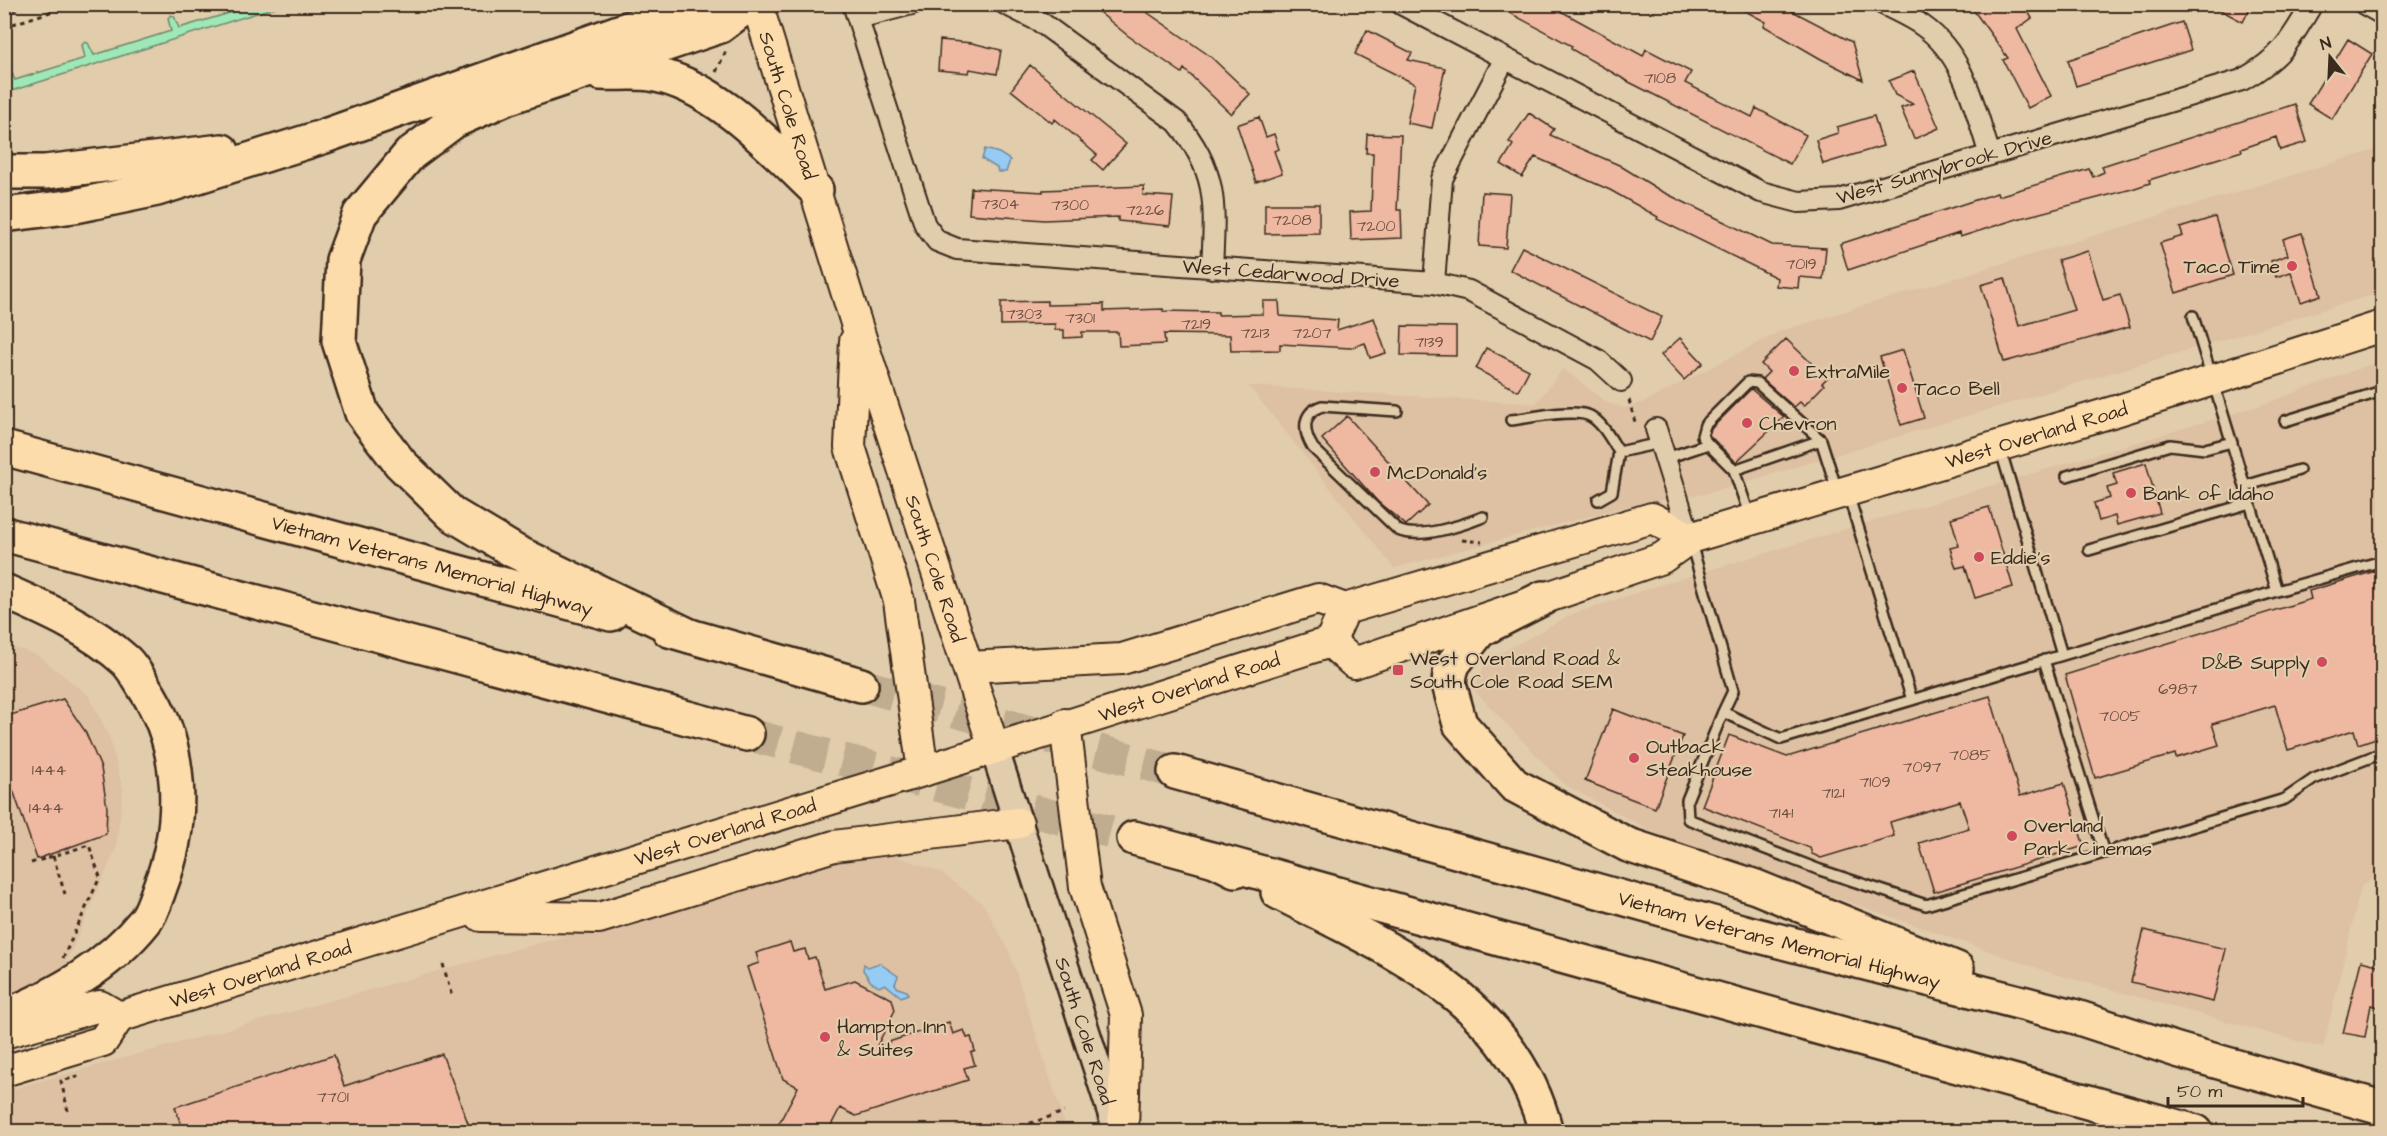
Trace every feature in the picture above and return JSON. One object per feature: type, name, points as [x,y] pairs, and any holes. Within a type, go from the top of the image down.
[{"type":"highway","points":[[605,37],[641,4]]},
{"type":"highway","points":[[4,215],[75,206],[157,189],[322,137],[698,4]]},
{"type":"highway","points":[[690,636],[514,551],[452,514],[400,463],[362,413],[339,341],[344,260],[360,214],[410,154],[454,121],[506,98],[720,26],[749,4]]},
{"type":"highway","points":[[580,73],[651,74],[704,93],[756,133],[816,190]]},
{"type":"highway","points":[[4,172],[45,172],[159,161],[322,137]]},
{"type":"highway","name":"Vietnam Veterans Memorial Highway","points":[[4,448],[861,685]]},
{"type":"highway","points":[[4,534],[747,734]]},
{"type":"highway","points":[[4,591],[69,621],[127,662],[153,700],[168,737],[176,769],[176,819],[168,867],[147,919],[96,968],[82,978],[45,1000],[4,1017]]},
{"type":"highway","points":[[1543,598],[1480,630],[1453,664],[1450,674],[1449,684],[1460,724],[1514,785],[1628,845],[1756,886],[2073,1016]]},
{"type":"highway","name":"Vietnam Veterans Memorial Highway","points":[[1175,772],[1744,932],[2073,1016],[2177,1050],[2382,1108]]},
{"type":"highway","points":[[1134,838],[2196,1131]]},
{"type":"highway","points":[[1215,860],[1396,952],[1452,990],[1484,1020],[1511,1053],[1532,1090],[1546,1131]]},
{"type":"main road","name":"South Cole Road","points":[[757,4],[856,323],[1118,1131]]},
{"type":"main road","points":[[856,323],[850,447],[899,601],[923,771]]},
{"type":"main road","name":"West Overland Road","points":[[4,1033],[105,1013],[454,915],[923,771],[1065,724],[1330,642],[1354,663],[1662,558],[1690,538],[1999,446],[2382,326]]},
{"type":"main road","points":[[968,667],[1122,659],[1318,599],[1345,609],[1652,518],[1690,538]]},
{"type":"main road","points":[[1330,642],[1345,609]]},
{"type":"main road","points":[[1065,724],[1085,887],[1125,1015],[1122,1131]]},
{"type":"main road","points":[[454,915],[599,918],[834,846],[1018,823]]},
{"type":"main road","points":[[4,1053],[84,1028],[105,1013]]},
{"type":"main road","points":[[4,1071],[103,1041],[105,1013]]},
{"type":"street","points":[[856,11],[912,4]]},
{"type":"street","points":[[1005,4],[1039,21],[1177,122],[1192,140],[1210,180],[1215,202],[1212,268]]},
{"type":"street","name":"West Sunnybrook Drive","points":[[1401,4],[1504,60],[1761,192],[1799,202],[1839,200],[2242,80],[2269,64],[2286,48],[2312,4]]},
{"type":"street","points":[[1882,4],[1924,26],[1946,48],[1963,74],[1990,155]]},
{"type":"street","points":[[2364,4],[2382,14]]},
{"type":"street","name":"West Cedarwood Drive","points":[[856,11],[925,225],[937,241],[957,249],[1434,283],[1469,291],[1479,296],[1598,360],[1621,381]]},
{"type":"street","points":[[1434,283],[1442,179],[1504,60]]},
{"type":"street","points":[[1660,444],[1690,538]]},
{"type":"lane","points":[[2193,315],[2277,591]]},
{"type":"lane","points":[[1751,520],[1734,470],[1702,436],[1705,425],[1748,382],[1757,383],[1788,413],[1807,425],[1821,440],[1843,493],[1912,700]]},
{"type":"lane","points":[[2285,422],[2382,391]]},
{"type":"lane","points":[[1397,411],[1322,406],[1314,409],[1308,415],[1305,430],[1313,447],[1398,530],[1415,534],[1465,525],[1483,517]]},
{"type":"lane","points":[[1511,420],[1574,413],[1589,415],[1602,425],[1619,452],[1612,492],[1598,500]]},
{"type":"lane","points":[[1734,470],[1821,440]]},
{"type":"lane","points":[[2067,476],[2170,445],[2205,449],[2232,442]]},
{"type":"lane","points":[[1619,452],[1660,444],[1708,444]]},
{"type":"lane","points":[[1999,446],[2062,655]]},
{"type":"lane","points":[[2245,486],[2299,470]]},
{"type":"lane","points":[[2089,549],[2250,503]]},
{"type":"lane","points":[[1690,538],[1733,692],[1688,800],[1688,819],[1820,870],[1926,905],[2285,799],[2314,778],[2382,753]]},
{"type":"lane","points":[[1723,712],[1781,739],[2382,561]]},
{"type":"lane","points":[[2044,660],[2104,854]]},
{"type":"path","points":[[30,4],[5,13],[7,26],[74,4]]},
{"type":"path","points":[[712,78],[727,50],[724,41]]},
{"type":"path","points":[[1629,400],[1635,422]]},
{"type":"path","points":[[1459,539],[1487,543]]},
{"type":"path","points":[[32,863],[88,845],[100,877],[60,964]]},
{"type":"path","points":[[53,856],[65,894]]},
{"type":"path","points":[[443,964],[453,997]]},
{"type":"path","points":[[68,1111],[61,1081],[76,1077],[74,1067]]},
{"type":"path","points":[[1004,1131],[1064,1112]]},
{"type":"shaded area","points":[[2382,148],[2382,292],[1708,493],[1635,504],[1394,568],[1249,386],[1536,404],[1563,369],[1607,403],[1626,408],[1645,402],[1781,331]]},
{"type":"shaded area","points":[[2382,360],[2382,873],[2361,886],[2323,1048],[2052,973],[1663,837],[1565,785],[1474,690],[1486,661],[1573,614],[1666,583],[2268,403]]},
{"type":"shaded area","points":[[4,644],[37,655],[89,696],[110,739],[123,790],[116,848],[62,972],[5,997]]},
{"type":"shaded area","points":[[890,854],[940,872],[983,904],[1009,951],[1067,1131],[5,1132],[5,1091],[605,925],[834,855]]},
{"type":"green space","points":[[242,5],[282,5],[5,93],[5,84],[10,82],[5,69],[10,69],[15,80],[85,58],[82,45],[85,42],[88,43],[94,55],[171,31],[168,18],[171,15],[174,16],[179,28],[243,9]]},
{"type":"water","points":[[985,149],[999,153],[1010,160],[1006,172],[998,172],[997,168],[982,159]]},
{"type":"water","points":[[879,963],[898,976],[895,984],[908,994],[901,997],[885,984],[879,987],[871,982],[863,970],[864,964],[868,967]]},
{"type":"building","points":[[1089,4],[1135,4],[1210,56],[1250,94],[1231,114],[1184,69],[1182,73],[1127,35]]},
{"type":"building","points":[[1493,4],[1548,4],[1643,56],[1646,49],[1691,72],[1685,83],[1752,117],[1756,108],[1806,135],[1790,164],[1629,82],[1571,49],[1572,46]]},
{"type":"building","points":[[1732,4],[1779,4],[1852,42],[1863,80],[1764,26],[1766,22]]},
{"type":"building","points":[[1969,4],[2023,4],[2032,18],[2017,29],[2051,96],[2028,108],[2003,60],[2008,58]]},
{"type":"building","points":[[2209,4],[2252,4],[2243,22]]},
{"type":"building","points":[[2182,22],[2191,50],[2076,86],[2068,60]]},
{"type":"building","points":[[1367,30],[1412,53],[1408,60],[1445,68],[1432,128],[1407,123],[1415,84],[1355,54]]},
{"type":"building","points":[[2348,39],[2372,54],[2332,119],[2308,104]]},
{"type":"building","points":[[940,40],[972,43],[1001,50],[997,74],[970,69],[969,73],[938,70]]},
{"type":"building","points":[[1030,65],[1126,144],[1103,170],[1092,160],[1097,155],[1055,119],[1052,123],[1011,90]]},
{"type":"building","points":[[1914,71],[1939,128],[1914,139],[1901,108],[1913,104],[1895,95],[1889,81]]},
{"type":"building","points":[[2295,104],[2307,142],[2280,150],[2276,137],[2241,149],[2242,151],[2149,180],[2150,183],[2132,189],[2017,219],[1960,237],[1959,233],[1848,270],[1840,244],[1997,193],[1998,196],[2089,169],[2093,177],[2104,172],[2102,166]]},
{"type":"building","points":[[1529,113],[1554,129],[1550,135],[1619,165],[1661,191],[1772,245],[1826,248],[1823,279],[1799,277],[1798,288],[1776,286],[1777,278],[1657,219],[1658,217],[1610,190],[1535,157],[1522,177],[1501,164],[1513,145],[1509,142]]},
{"type":"building","points":[[1874,116],[1883,146],[1823,164],[1816,140],[1838,133],[1837,127]]},
{"type":"building","points":[[1259,117],[1266,137],[1274,134],[1279,149],[1274,151],[1282,173],[1256,182],[1237,125]]},
{"type":"building","points":[[1367,134],[1401,135],[1397,210],[1401,210],[1402,238],[1351,240],[1350,212],[1371,211],[1373,153],[1366,153]]},
{"type":"building","points":[[1144,186],[1143,195],[1173,197],[1170,226],[1118,221],[1118,217],[1044,220],[969,214],[971,188],[1043,192],[1043,190]]},
{"type":"building","points":[[1482,192],[1510,194],[1506,248],[1479,246]]},
{"type":"building","points":[[1265,204],[1319,204],[1319,233],[1265,234]]},
{"type":"building","points":[[2215,217],[2233,275],[2176,293],[2160,243],[2183,236],[2180,228]]},
{"type":"building","name":"Taco Time","points":[[2302,233],[2321,295],[2301,302],[2291,272],[2276,277],[2271,261],[2288,255],[2283,239]]},
{"type":"building","points":[[1522,247],[1662,317],[1650,342],[1510,270]]},
{"type":"building","points":[[2088,251],[2103,300],[2120,295],[2130,327],[2004,362],[1981,285],[2005,278],[2019,326],[2074,310],[2058,260]]},
{"type":"building","points":[[1047,301],[1047,305],[1104,304],[1104,311],[1163,309],[1163,311],[1218,312],[1218,315],[1263,314],[1263,301],[1279,301],[1280,316],[1338,320],[1337,330],[1374,318],[1386,353],[1370,358],[1365,343],[1350,348],[1280,344],[1280,350],[1231,351],[1230,335],[1164,334],[1165,344],[1119,346],[1118,332],[1082,332],[1082,337],[1064,338],[1064,330],[1055,330],[1055,324],[1001,325],[1001,302]]},
{"type":"building","points":[[1402,326],[1456,327],[1456,356],[1401,355]]},
{"type":"building","points":[[1680,338],[1703,363],[1684,380],[1661,355]]},
{"type":"building","name":"ExtraMile","points":[[1786,339],[1827,378],[1822,383],[1824,385],[1804,406],[1800,402],[1794,407],[1762,379],[1769,372],[1761,364]]},
{"type":"building","points":[[1486,348],[1529,370],[1518,391],[1476,369]]},
{"type":"building","name":"Taco Bell","points":[[1903,350],[1924,418],[1901,425],[1880,357]]},
{"type":"building","name":"Chevron","points":[[1751,389],[1784,417],[1736,462],[1709,435],[1711,429]]},
{"type":"building","name":"McDonald's","points":[[1347,416],[1428,505],[1406,525],[1378,502],[1322,439]]},
{"type":"building","name":"Bank of Idaho","points":[[2146,463],[2160,513],[2117,525],[2115,516],[2099,521],[2094,503],[2110,498],[2107,488],[2117,485],[2113,473]]},
{"type":"building","name":"Eddie's","points":[[1989,507],[2013,587],[1975,598],[1965,566],[1956,568],[1950,548],[1959,546],[1951,518]]},
{"type":"building","points":[[2382,569],[2382,736],[2358,744],[2354,730],[2288,750],[2275,705],[2212,724],[2219,745],[2176,758],[2175,754],[2095,778],[2065,675],[2311,599],[2309,591]]},
{"type":"building","points":[[1990,696],[2020,796],[2064,783],[2084,846],[1934,892],[1919,843],[1969,828],[1960,801],[1890,822],[1894,836],[1821,858],[1812,854],[1810,848],[1702,806],[1729,735],[1787,757]]},
{"type":"building","points":[[63,699],[85,731],[101,768],[107,808],[106,834],[37,859],[4,764],[4,717]]},
{"type":"building","name":"Outback Steakhouse","points":[[1613,709],[1683,736],[1655,808],[1585,781]]},
{"type":"building","points":[[2144,930],[2226,949],[2213,1002],[2131,982]]},
{"type":"building","name":"Hampton Inn & Suites","points":[[790,942],[793,952],[805,949],[808,959],[815,957],[825,989],[855,980],[892,999],[895,1010],[877,1046],[949,1022],[953,1034],[964,1030],[967,1038],[971,1037],[975,1051],[971,1053],[975,1065],[964,1068],[968,1080],[856,1116],[840,1108],[828,1131],[775,1131],[798,1087],[783,1079],[747,967],[759,963],[756,953]]},
{"type":"building","points":[[2361,961],[2382,966],[2382,1008],[2371,1005],[2365,1037],[2343,1033]]},
{"type":"building","points":[[442,1054],[471,1131],[183,1131],[175,1107],[334,1055],[344,1086]]},
{"type":"tunnel","points":[[861,685],[1175,772]]},
{"type":"tunnel","points":[[747,734],[1134,838]]},
{"type":"place","name":"Taco Time","points":[[2292,266]]},
{"type":"place","name":"ExtraMile","points":[[1794,371]]},
{"type":"place","name":"Taco Bell","points":[[1902,388]]},
{"type":"place","name":"Chevron","points":[[1747,423]]},
{"type":"place","name":"McDonald's","points":[[1375,472]]},
{"type":"place","name":"Bank of Idaho","points":[[2131,493]]},
{"type":"place","name":"Eddie's","points":[[1979,557]]},
{"type":"place","name":"D&B Supply","points":[[2322,662]]},
{"type":"place","name":"West Overland Road & South Cole Road SEM","points":[[1398,670]]},
{"type":"place","name":"Outback Steakhouse","points":[[1634,758]]},
{"type":"place","name":"Overland Park Cinemas","points":[[2012,836]]},
{"type":"place","name":"Hampton Inn & Suites","points":[[825,1037]]}]
